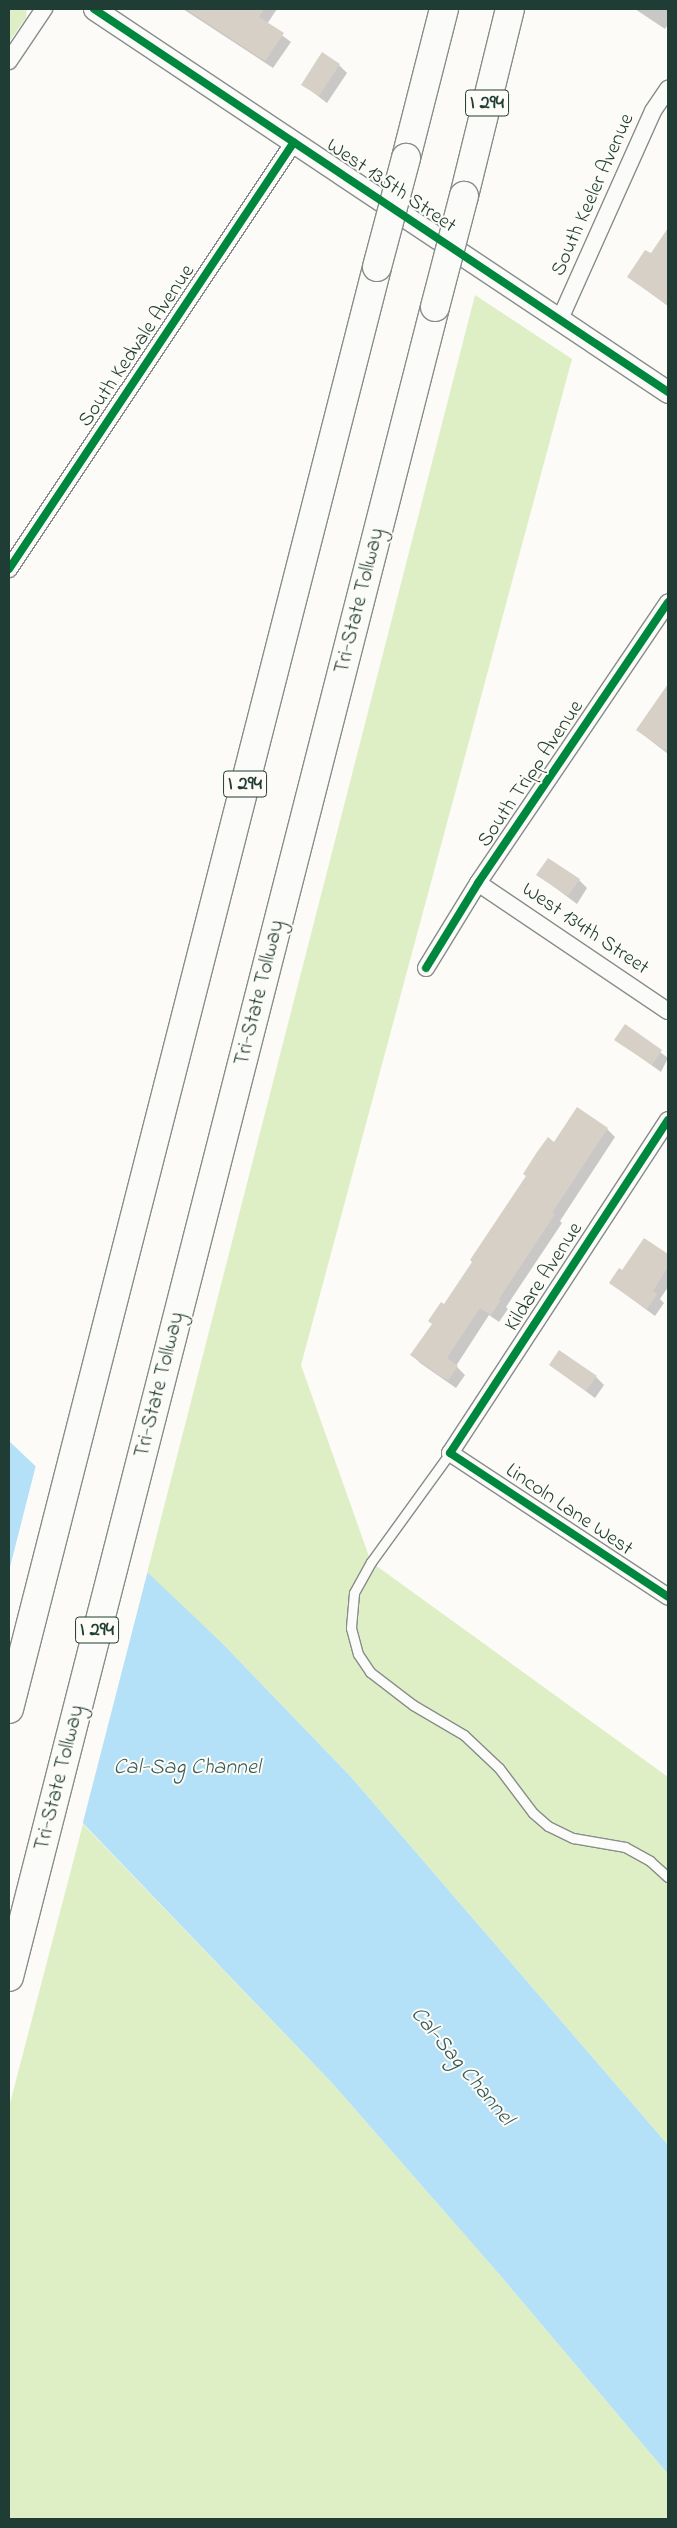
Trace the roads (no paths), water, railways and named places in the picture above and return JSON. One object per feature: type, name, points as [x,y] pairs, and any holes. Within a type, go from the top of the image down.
[{"type":"highway","name":"I 294","points":[[9,1708],[444,9]]},
{"type":"highway","name":"Tri-State Tollway","points":[[9,1977],[464,196],[510,9]]},
{"type":"street","points":[[9,61],[44,9]]},
{"type":"street","name":"West 135th Street","points":[[94,9],[668,392]]},
{"type":"street","name":"South Keeler Avenue","points":[[560,320],[653,112],[668,89]]},
{"type":"street","name":"South Kedvale Avenue","points":[[9,569],[294,142]]},
{"type":"street","name":"South Tripp Avenue","points":[[426,968],[478,884],[668,602]]},
{"type":"street","name":"West 134th Street","points":[[478,884],[668,1011]]},
{"type":"street","name":"Kildare Avenue","points":[[450,1452],[668,1120]]},
{"type":"street","name":"Lincoln Lane West","points":[[450,1452],[668,1597]]},
{"type":"lane","points":[[450,1452],[372,1562],[354,1594],[351,1628],[358,1654],[370,1672],[413,1705],[464,1736],[492,1761],[533,1813],[548,1826],[573,1838],[624,1847],[650,1861],[668,1877]]},
{"type":"water","name":"Cal-Sag Channel","points":[[9,1441],[222,1643],[351,1777],[668,2145],[668,2474],[499,2274],[333,2084],[9,1746]]}]
